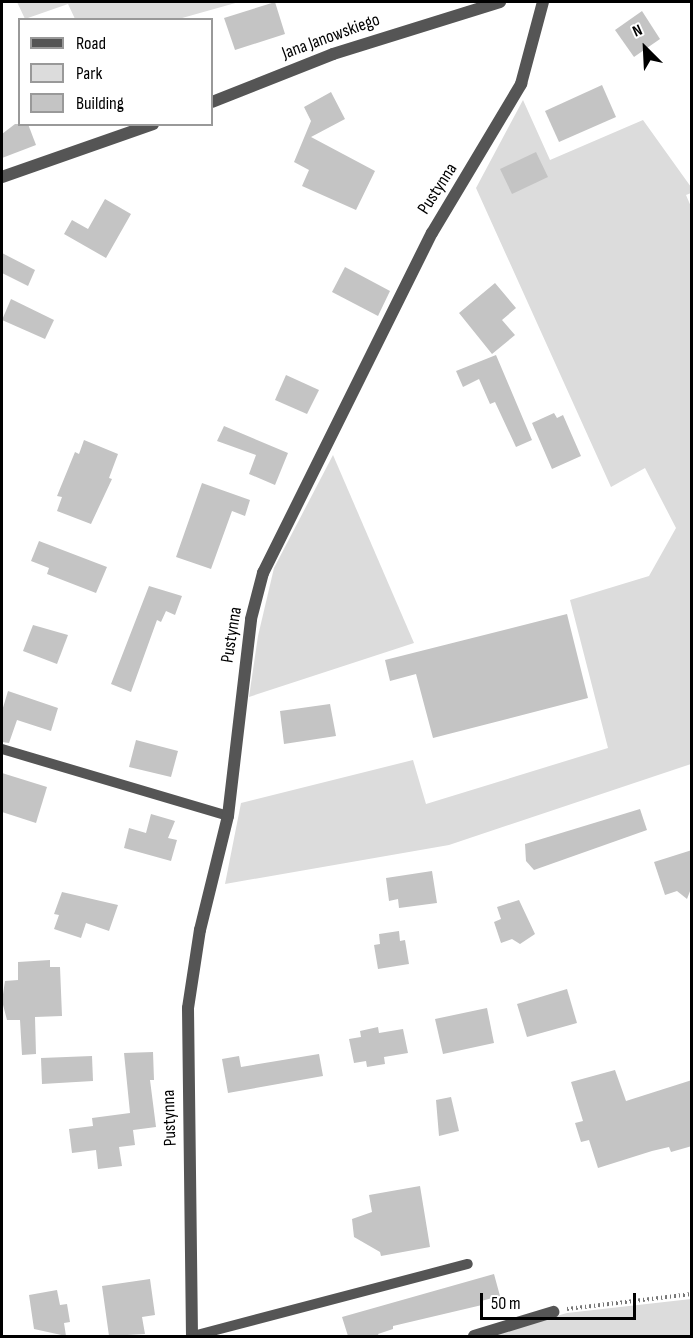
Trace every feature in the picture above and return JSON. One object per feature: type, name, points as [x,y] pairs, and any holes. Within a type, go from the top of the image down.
[{"type":"street","name":"Jana Janowskiego","points":[[213,102],[333,54],[500,2]]},
{"type":"street","name":"Pustynna","points":[[193,1336],[188,1008],[200,930],[228,816],[250,631],[263,573],[432,233],[521,84],[543,2]]},
{"type":"street","points":[[2,177],[147,126]]},
{"type":"street","points":[[474,1336],[553,1312]]},
{"type":"lane","points":[[2,749],[228,816]]},
{"type":"lane","points":[[193,1336],[468,1263]]},
{"type":"path","points":[[553,1312],[586,1304],[692,1294]]},
{"type":"green space","points":[[17,2],[239,2],[182,18],[75,18],[68,4],[25,18]]},
{"type":"green space","points":[[523,100],[550,160],[643,120],[691,187],[691,193],[686,195],[692,209],[691,764],[449,845],[225,884],[241,803],[413,760],[426,804],[608,748],[570,600],[649,576],[676,528],[645,468],[611,487],[476,188]]},
{"type":"green space","points":[[333,455],[414,643],[249,697],[258,636],[274,568]]},
{"type":"green space","points":[[691,1299],[691,1336],[487,1336],[567,1313]]},
{"type":"building","points":[[275,2],[285,34],[235,50],[224,18]]},
{"type":"building","points":[[642,11],[660,39],[634,57],[615,30]]},
{"type":"building","points":[[602,85],[616,117],[559,142],[545,111]]},
{"type":"building","points":[[331,92],[345,119],[311,137],[375,171],[356,210],[302,186],[309,170],[294,162],[311,121],[304,107]]},
{"type":"building","points":[[15,124],[29,126],[36,145],[2,158],[2,134]]},
{"type":"building","points":[[536,152],[548,177],[512,194],[500,169]]},
{"type":"building","points":[[105,199],[131,214],[106,258],[64,234],[72,220],[88,229]]},
{"type":"building","points":[[2,253],[35,270],[28,286],[2,273]]},
{"type":"building","points":[[345,267],[390,291],[378,316],[332,292]]},
{"type":"building","points":[[495,283],[516,308],[502,320],[515,335],[492,354],[459,313]]},
{"type":"building","points":[[11,299],[54,320],[45,339],[2,320]]},
{"type":"building","points":[[496,355],[532,440],[516,447],[495,402],[490,404],[479,379],[463,387],[456,371]]},
{"type":"building","points":[[286,375],[319,390],[307,414],[275,400]]},
{"type":"building","points":[[554,413],[557,418],[563,415],[581,456],[552,469],[532,423]]},
{"type":"building","points":[[224,426],[288,453],[275,485],[249,474],[256,455],[217,441]]},
{"type":"building","points":[[84,440],[118,454],[109,478],[112,479],[91,524],[57,511],[62,497],[57,496],[75,452],[79,454]]},
{"type":"building","points":[[202,483],[250,500],[245,516],[232,511],[211,569],[176,557]]},
{"type":"building","points":[[39,541],[107,567],[96,593],[47,574],[49,568],[31,561]]},
{"type":"building","points":[[149,586],[182,596],[175,615],[166,611],[161,622],[157,620],[131,692],[111,684]]},
{"type":"building","points":[[567,614],[588,698],[433,738],[416,674],[390,681],[385,660]]},
{"type":"building","points":[[33,625],[68,635],[57,664],[23,651]]},
{"type":"building","points":[[8,691],[58,708],[51,731],[17,720],[9,743],[2,742],[2,711]]},
{"type":"building","points":[[330,704],[336,736],[284,744],[280,711]]},
{"type":"building","points":[[136,740],[178,751],[171,777],[129,767]]},
{"type":"building","points":[[2,773],[47,787],[36,823],[2,812]]},
{"type":"building","points":[[640,809],[647,830],[534,870],[526,861],[525,844]]},
{"type":"building","points":[[151,814],[175,821],[168,838],[177,840],[171,861],[124,848],[129,828],[146,833]]},
{"type":"building","points":[[692,850],[692,886],[687,899],[677,891],[665,895],[654,862]]},
{"type":"building","points":[[432,871],[437,903],[399,908],[398,899],[389,901],[386,878]]},
{"type":"building","points":[[62,892],[118,905],[109,931],[86,923],[81,938],[54,929],[59,915],[54,914]]},
{"type":"building","points":[[519,900],[535,934],[520,944],[512,939],[501,943],[494,922],[501,919],[497,907]]},
{"type":"building","points":[[399,931],[400,941],[405,940],[409,964],[378,969],[374,945],[380,944],[379,934]]},
{"type":"building","points":[[50,960],[50,967],[60,967],[62,1016],[35,1017],[36,1054],[22,1055],[20,1020],[7,1020],[2,1001],[5,981],[18,980],[18,962]]},
{"type":"building","points":[[567,989],[577,1023],[527,1037],[517,1004]]},
{"type":"building","points":[[487,1008],[494,1043],[443,1054],[435,1019]]},
{"type":"building","points":[[378,1027],[379,1033],[403,1029],[408,1053],[384,1057],[385,1064],[367,1067],[366,1061],[354,1063],[349,1039],[361,1037],[360,1031]]},
{"type":"building","points":[[153,1052],[154,1080],[150,1080],[156,1127],[133,1130],[135,1145],[119,1147],[122,1166],[98,1169],[96,1150],[72,1153],[69,1129],[93,1126],[92,1118],[130,1113],[124,1053]]},
{"type":"building","points":[[319,1054],[323,1076],[228,1093],[222,1059],[239,1056],[241,1067]]},
{"type":"building","points":[[92,1056],[93,1081],[42,1084],[41,1058]]},
{"type":"building","points":[[615,1070],[626,1101],[692,1080],[692,1146],[671,1152],[669,1147],[598,1168],[589,1140],[581,1142],[575,1123],[583,1121],[571,1082]]},
{"type":"building","points":[[451,1097],[459,1131],[439,1136],[436,1100]]},
{"type":"building","points":[[420,1186],[430,1247],[381,1256],[380,1252],[354,1237],[352,1219],[372,1212],[369,1195]]},
{"type":"building","points":[[494,1274],[500,1296],[481,1301],[482,1305],[393,1326],[393,1329],[378,1334],[379,1336],[348,1336],[342,1317]]},
{"type":"building","points":[[150,1279],[155,1315],[142,1317],[145,1334],[109,1336],[102,1286]]},
{"type":"building","points":[[57,1290],[60,1305],[67,1304],[70,1322],[64,1323],[66,1336],[34,1329],[29,1295]]}]
